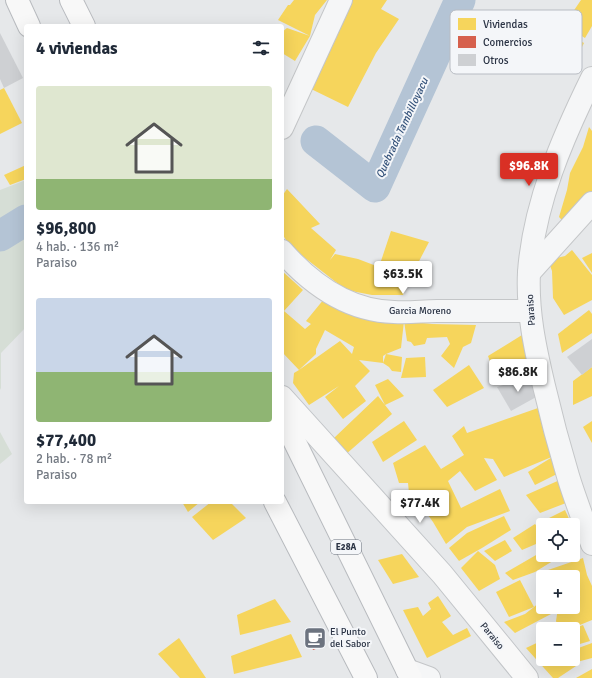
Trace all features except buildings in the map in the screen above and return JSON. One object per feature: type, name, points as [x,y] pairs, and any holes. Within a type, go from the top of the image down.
[{"type":"main road","points":[[17,0],[28,24]]},
{"type":"main road","points":[[71,0],[83,24]]},
{"type":"main road","name":"Paraiso","points":[[284,398],[442,574],[527,678]]},
{"type":"main road","name":"E28A","points":[[284,420],[409,674]]},
{"type":"main road","points":[[276,504],[366,678]]},
{"type":"street","points":[[284,124],[341,0]]},
{"type":"street","name":"Paraiso","points":[[592,78],[569,127],[547,184],[535,232],[529,272],[529,311],[534,345],[568,476],[592,544]]},
{"type":"street","points":[[529,272],[592,203]]},
{"type":"street","name":"Garcia Moreno","points":[[284,254],[294,266],[337,298],[364,308],[393,312],[529,311]]},
{"type":"street","points":[[409,674],[428,678]]},
{"type":"shaded area","points":[[24,181],[24,329],[1,353],[0,390],[0,190]]},
{"type":"shaded area","points":[[0,432],[12,454],[0,464]]},
{"type":"waterway","name":"Quebrada Tambilloyacu","points":[[455,10],[460,0]]},
{"type":"waterway","name":"Quebrada Tambilloyacu","points":[[316,141],[375,187],[450,22]]},
{"type":"waterway","name":"Quebrada Tambilloyacu","points":[[0,236],[24,221]]},
{"type":"place","name":"El Punto del Sabor","points":[[315,638]]}]
